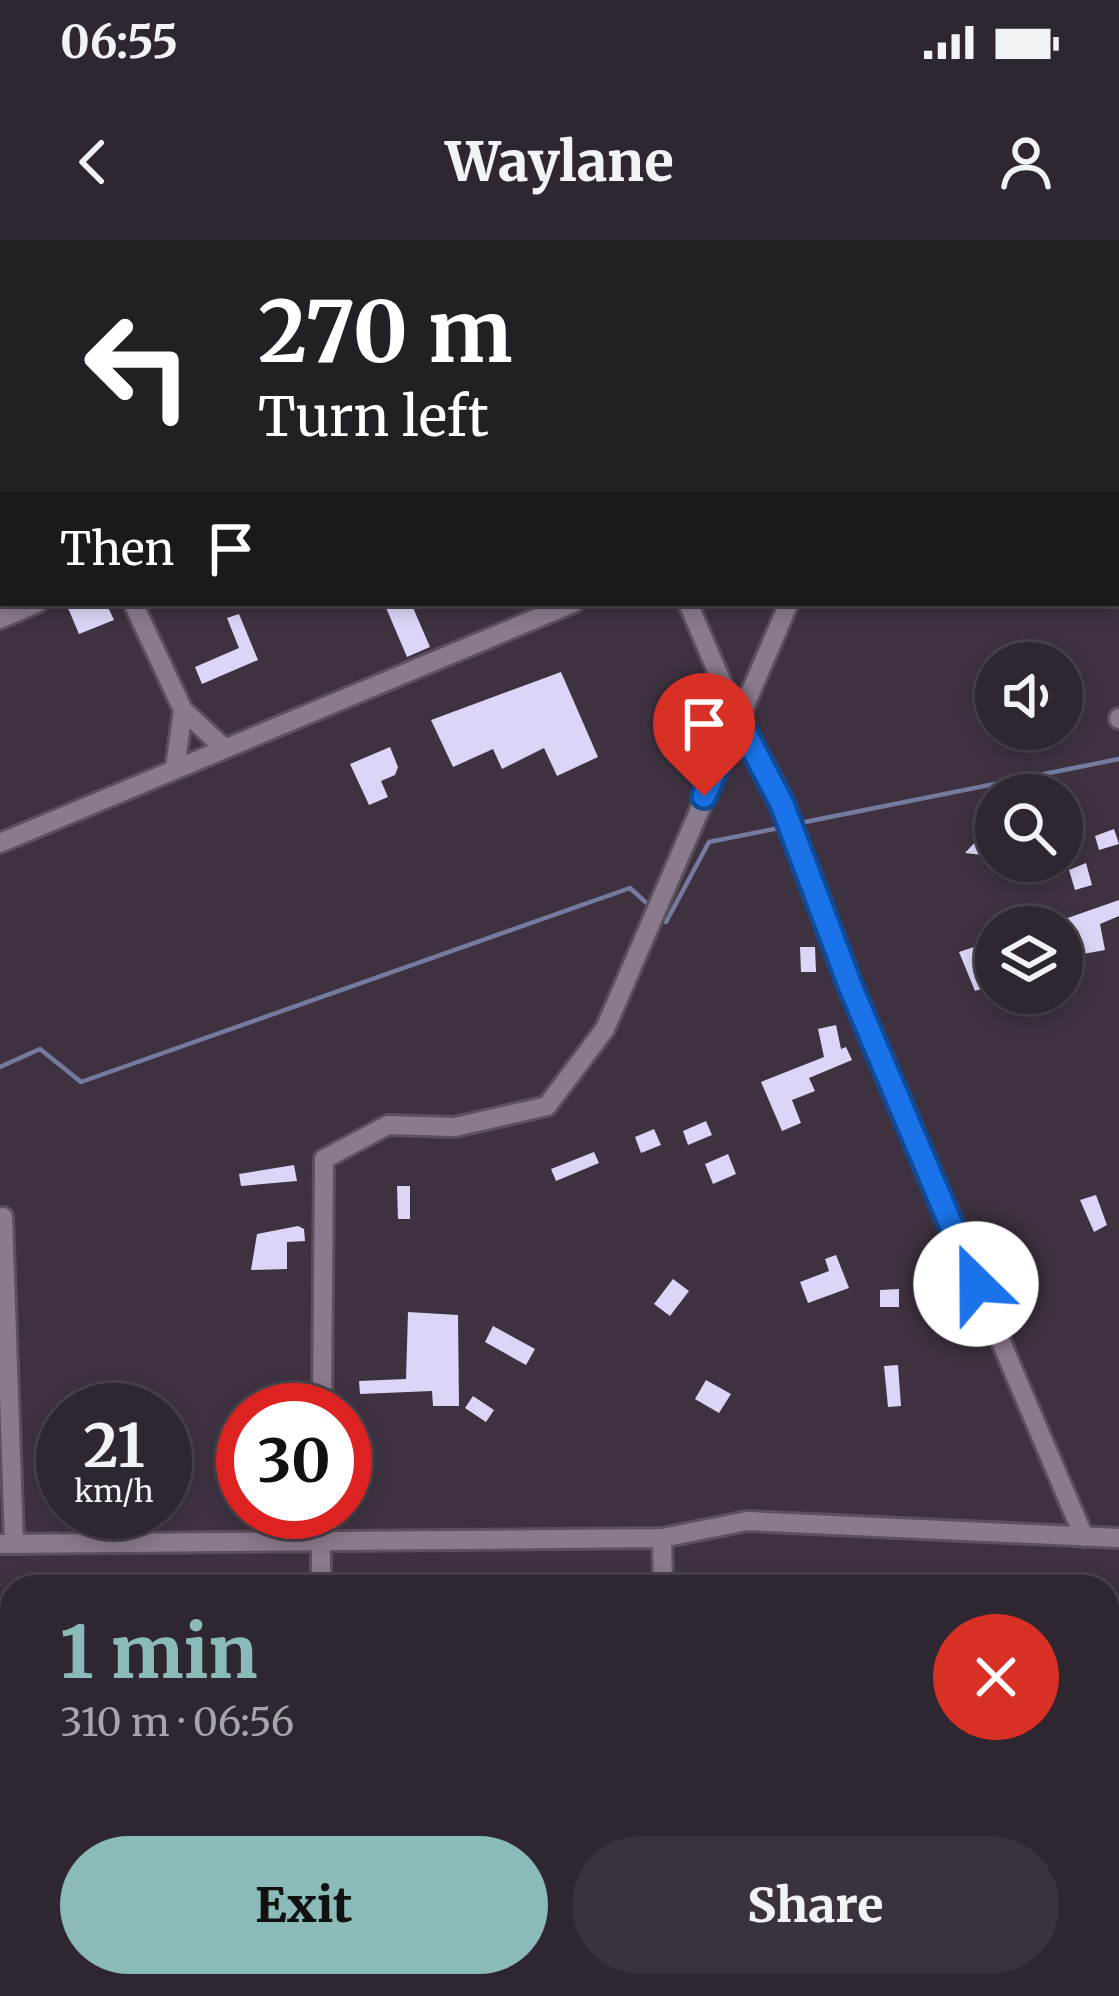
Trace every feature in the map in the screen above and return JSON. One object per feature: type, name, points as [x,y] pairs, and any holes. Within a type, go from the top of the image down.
[{"type":"street","points":[[0,619],[30,606]]},
{"type":"street","points":[[134,606],[183,710],[224,748]]},
{"type":"street","points":[[0,843],[566,606]]},
{"type":"street","points":[[689,606],[737,718],[782,804],[851,988],[1084,1537]]},
{"type":"street","points":[[322,1383],[324,1159],[388,1125],[441,1129],[547,1106],[605,1029],[788,606]]},
{"type":"street","points":[[175,768],[183,710]]},
{"type":"street","points":[[3,1216],[7,1544],[662,1538],[747,1521],[1119,1538]]},
{"type":"street","points":[[662,1538],[663,1575]]},
{"type":"street","points":[[321,1541],[322,1575]]},
{"type":"building","points":[[107,606],[114,620],[79,634],[68,608]]},
{"type":"building","points":[[385,606],[412,606],[430,647],[407,657]]},
{"type":"building","points":[[239,614],[258,660],[202,684],[195,667],[239,648],[227,618]]},
{"type":"building","points":[[561,672],[598,757],[557,776],[544,748],[502,769],[493,749],[453,767],[431,720]]},
{"type":"building","points":[[390,747],[398,767],[395,775],[381,781],[388,797],[369,805],[350,764]]},
{"type":"building","points":[[1114,829],[1119,844],[1099,850],[1095,836]]},
{"type":"building","points":[[1083,864],[1092,885],[1075,890],[1073,882],[1083,882]]},
{"type":"building","points":[[1119,900],[1119,916],[1100,924],[1105,950],[1083,954],[1083,913]]},
{"type":"building","points":[[800,947],[815,947],[816,972],[801,972]]},
{"type":"building","points":[[975,949],[975,991],[959,952]]},
{"type":"building","points":[[836,1025],[841,1049],[846,1047],[852,1060],[809,1078],[815,1091],[792,1100],[801,1123],[782,1131],[761,1082],[824,1057],[818,1029]]},
{"type":"building","points":[[706,1121],[712,1135],[688,1145],[683,1131]]},
{"type":"building","points":[[654,1129],[661,1145],[641,1153],[635,1137]]},
{"type":"building","points":[[594,1152],[599,1163],[556,1181],[551,1169]]},
{"type":"building","points":[[728,1154],[736,1174],[713,1184],[705,1164]]},
{"type":"building","points":[[294,1165],[297,1181],[241,1186],[239,1174]]},
{"type":"building","points":[[397,1186],[410,1186],[410,1219],[398,1219]]},
{"type":"building","points":[[1096,1195],[1107,1225],[1094,1232],[1080,1200]]},
{"type":"building","points":[[298,1226],[304,1229],[305,1241],[287,1242],[287,1269],[251,1270],[257,1234]]},
{"type":"building","points":[[836,1255],[849,1288],[808,1303],[800,1282],[829,1271],[825,1259]]},
{"type":"building","points":[[673,1279],[689,1291],[670,1316],[654,1304]]},
{"type":"building","points":[[899,1289],[899,1307],[880,1307],[880,1290]]},
{"type":"building","points":[[408,1312],[458,1315],[459,1406],[433,1406],[432,1391],[372,1394],[372,1383],[359,1381],[406,1379]]},
{"type":"building","points":[[493,1326],[535,1349],[526,1365],[485,1342]]},
{"type":"building","points":[[898,1365],[901,1406],[888,1407],[884,1366]]},
{"type":"building","points":[[706,1380],[731,1394],[719,1413],[695,1399]]},
{"type":"building","points":[[473,1396],[494,1410],[486,1422],[465,1408]]},
{"type":"waterway","points":[[795,824],[1119,759]]},
{"type":"waterway","points":[[660,916],[666,922],[709,842],[784,827]]},
{"type":"waterway","points":[[0,1067],[40,1049],[81,1082],[630,888],[652,908]]},
{"type":"route","points":[[704,796],[737,718],[782,804],[851,988],[976,1284]]}]
